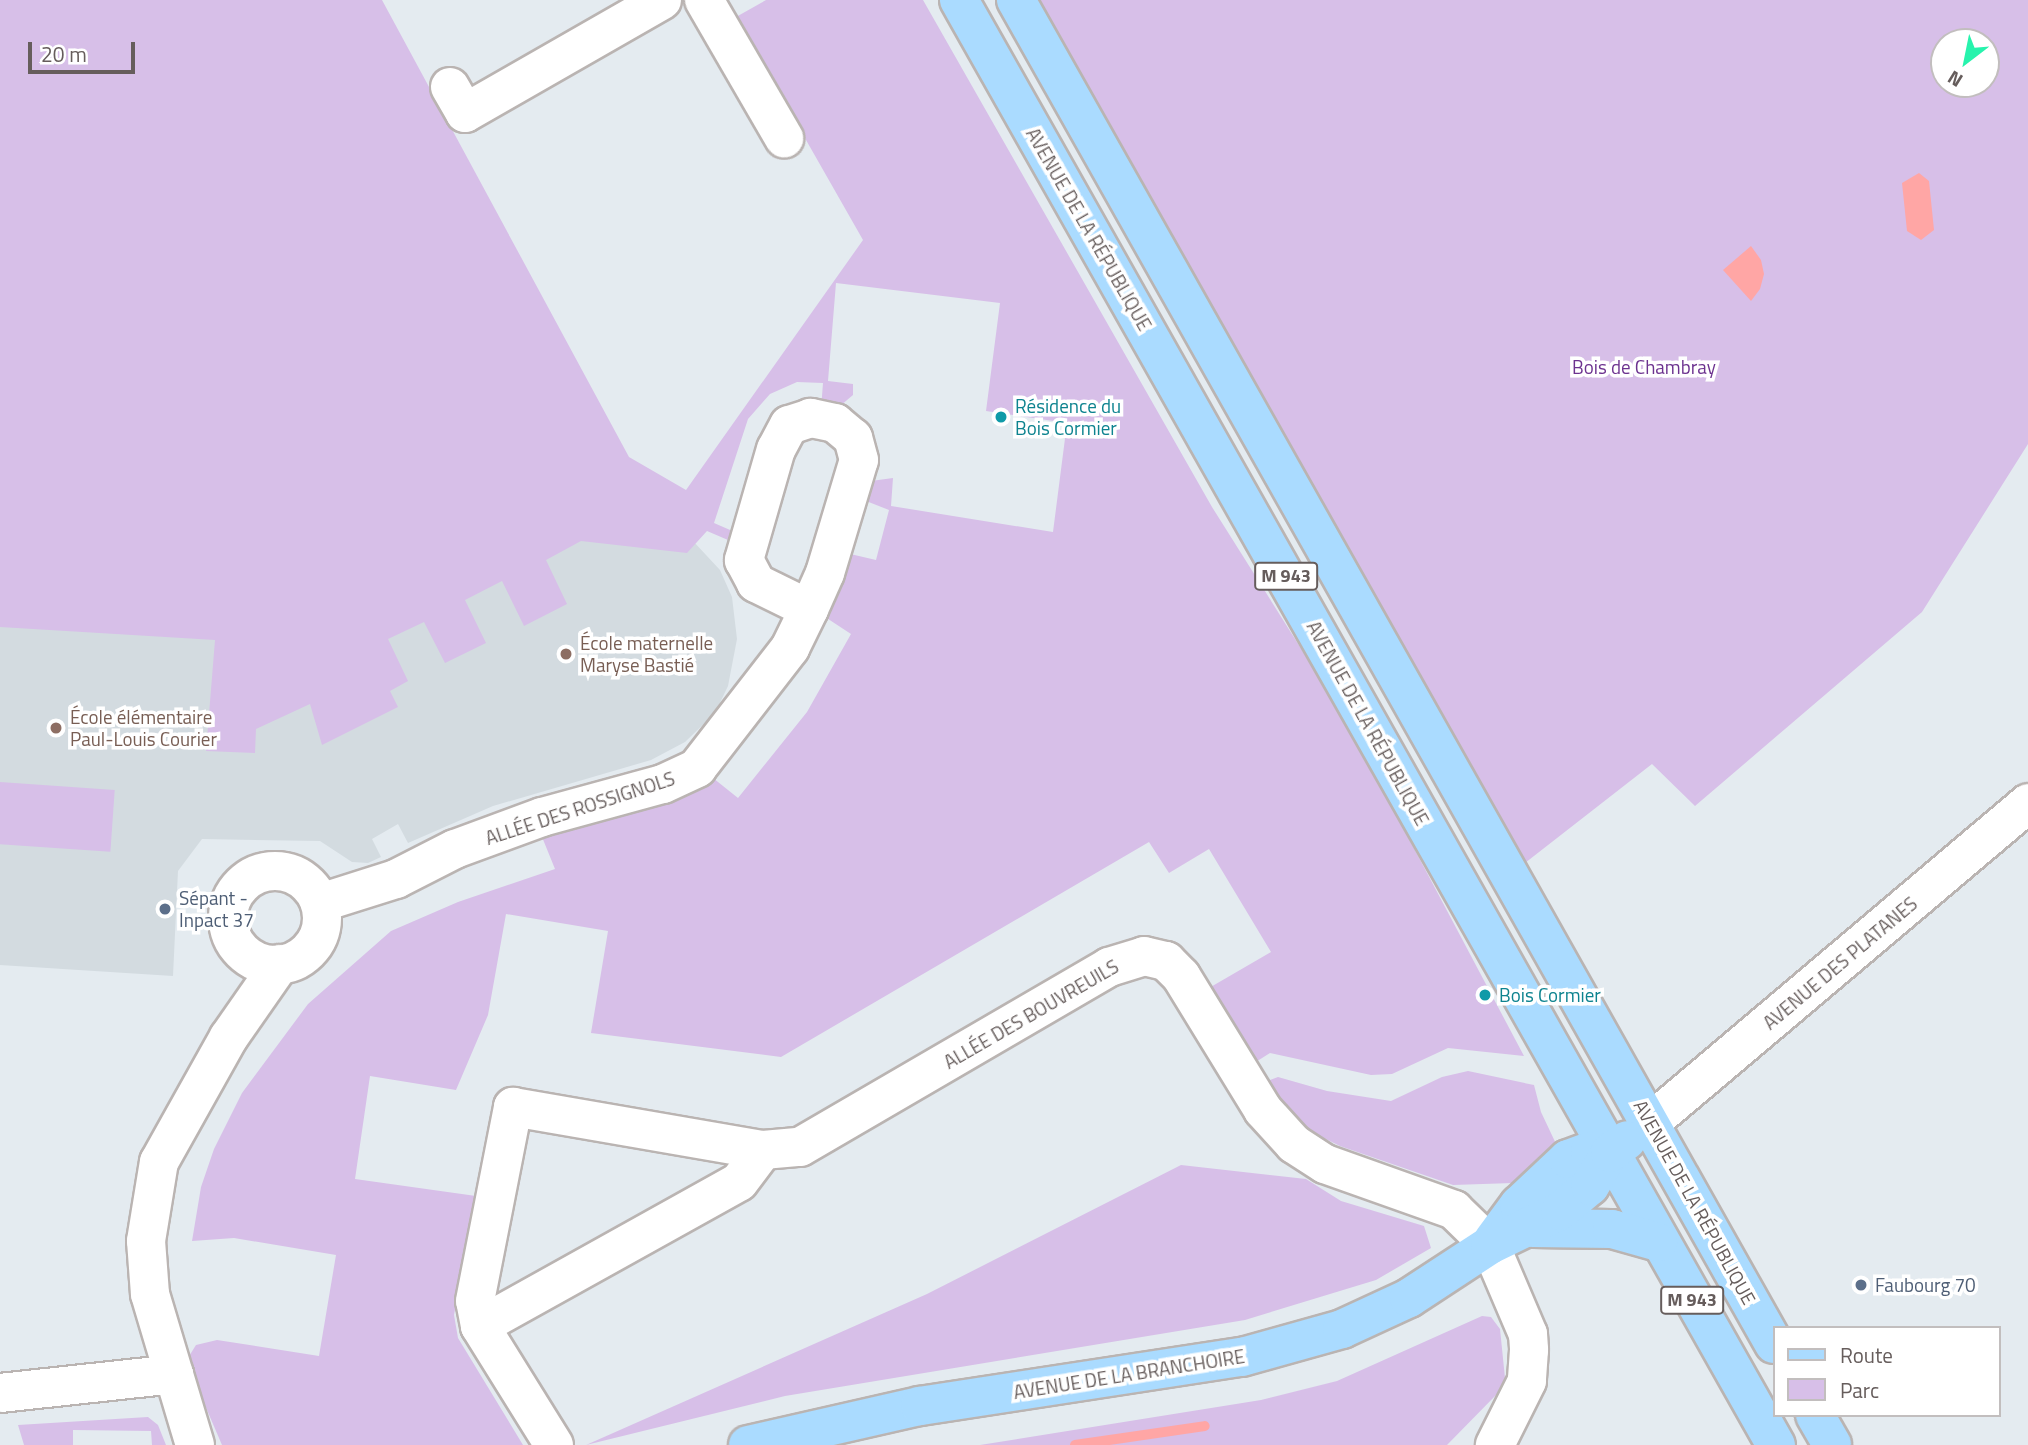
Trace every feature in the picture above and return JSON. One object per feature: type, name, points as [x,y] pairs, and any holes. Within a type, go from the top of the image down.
[{"type":"main road","name":"AVENUE DE LA RÉPUBLIQUE","points":[[959,0],[1658,1242],[1776,1445]]},
{"type":"main road","name":"AVENUE DE LA RÉPUBLIQUE","points":[[1016,0],[1772,1340]]},
{"type":"main road","points":[[1610,1153],[1651,1122]]},
{"type":"main road","name":"AVENUE DE LA BRANCHOIRE","points":[[748,1445],[920,1406],[1275,1349],[1367,1318],[1578,1197],[1599,1176],[1610,1153]]},
{"type":"main road","points":[[1500,1240],[1548,1227],[1590,1226],[1658,1242]]},
{"type":"main road","points":[[1816,1417],[1832,1445]]},
{"type":"street","points":[[450,87],[465,113],[662,0]]},
{"type":"street","points":[[704,0],[784,138]]},
{"type":"street","name":"ALLÉE DES ROSSIGNOLS","points":[[320,903],[396,879],[455,849],[542,817],[663,784],[697,768],[790,648],[809,609]]},
{"type":"street","name":"AVENUE DES PLATANES","points":[[1651,1122],[2028,803]]},
{"type":"street","points":[[281,871],[302,879],[320,903],[317,938],[302,956],[280,964],[250,958],[238,948],[227,920],[235,891],[259,873],[281,871]]},
{"type":"street","name":"ALLÉE DES BOUVREUILS","points":[[554,1445],[480,1326],[475,1301],[513,1107],[763,1150],[800,1147],[1109,967],[1133,958],[1155,956],[1181,976],[1263,1110],[1294,1144],[1325,1164],[1454,1210],[1500,1240]]},
{"type":"street","points":[[195,1445],[150,1294],[146,1241],[159,1162],[229,1037],[280,964]]},
{"type":"street","points":[[480,1326],[739,1182],[763,1150]]},
{"type":"street","points":[[1495,1445],[1527,1381],[1529,1350],[1528,1334],[1500,1240]]},
{"type":"street","points":[[0,1393],[174,1374]]},
{"type":"shaded area","points":[[1919,173],[1929,181],[1934,230],[1921,240],[1907,231],[1902,183]]},
{"type":"shaded area","points":[[1751,246],[1761,260],[1764,274],[1760,289],[1751,301],[1723,270]]},
{"type":"shaded area","points":[[604,485],[693,541],[720,570],[732,597],[737,639],[728,686],[715,713],[685,742],[651,760],[493,806],[408,843],[398,824],[372,839],[381,857],[368,863],[352,862],[320,841],[202,839],[178,871],[173,976],[0,965],[0,581]]},
{"type":"green space","points":[[0,0],[382,0],[629,457],[686,490],[863,240],[736,17],[766,0],[923,0],[1212,507],[1346,720],[1524,1056],[1448,1048],[1392,1074],[1371,1075],[1270,1053],[1251,1065],[1209,988],[1271,952],[1209,849],[1169,873],[1149,842],[781,1057],[591,1033],[608,931],[506,914],[488,1015],[456,1090],[370,1076],[355,1179],[476,1196],[454,1315],[458,1338],[523,1445],[222,1445],[186,1361],[196,1345],[217,1340],[319,1356],[336,1255],[234,1238],[192,1241],[201,1187],[214,1149],[242,1093],[308,1004],[391,931],[458,902],[555,869],[540,832],[708,774],[738,798],[807,712],[851,634],[819,613],[846,553],[876,560],[889,510],[861,499],[871,481],[893,478],[891,506],[1053,532],[1067,423],[986,411],[1000,303],[836,283],[828,381],[853,384],[853,395],[834,411],[821,409],[823,383],[797,382],[770,394],[748,419],[714,523],[737,533],[735,543],[707,531],[687,553],[581,541],[546,560],[567,604],[524,626],[502,581],[465,600],[486,643],[445,663],[424,622],[388,639],[408,681],[390,691],[398,707],[322,745],[310,704],[256,729],[255,753],[206,751],[215,640],[0,627]]},
{"type":"green space","name":"Bois de Chambray","points":[[1030,0],[2028,0],[2028,444],[1922,612],[1695,806],[1652,764],[1511,874]]},
{"type":"green space","points":[[0,782],[115,790],[110,852],[0,844]]},
{"type":"green space","points":[[1468,1071],[1534,1085],[1541,1112],[1558,1148],[1548,1162],[1513,1183],[1453,1185],[1340,1146],[1287,1120],[1262,1083],[1278,1077],[1327,1091],[1391,1101],[1442,1077]]},
{"type":"green space","points":[[1181,1165],[1306,1179],[1341,1201],[1424,1226],[1431,1248],[1376,1280],[1245,1320],[785,1396],[586,1445],[927,1294]]},
{"type":"green space","points":[[1482,1316],[1491,1317],[1500,1329],[1505,1378],[1497,1394],[1447,1445],[980,1445],[1261,1400],[1337,1381]]},
{"type":"green space","points":[[148,1417],[158,1425],[166,1445],[152,1445],[151,1431],[73,1430],[73,1445],[24,1445],[18,1425]]},
{"type":"waterway","points":[[1075,1445],[1205,1426]]},
{"type":"place","name":"Résidence du Bois Cormier","points":[[1001,417]]},
{"type":"place","name":"École maternelle Maryse Bastié","points":[[566,654]]},
{"type":"place","name":"École élémentaire Paul-Louis Courier","points":[[56,728]]},
{"type":"place","name":"Sépant - Inpact 37","points":[[165,909]]},
{"type":"place","name":"Bois Cormier","points":[[1485,995]]},
{"type":"place","name":"Faubourg 70","points":[[1861,1285]]}]
